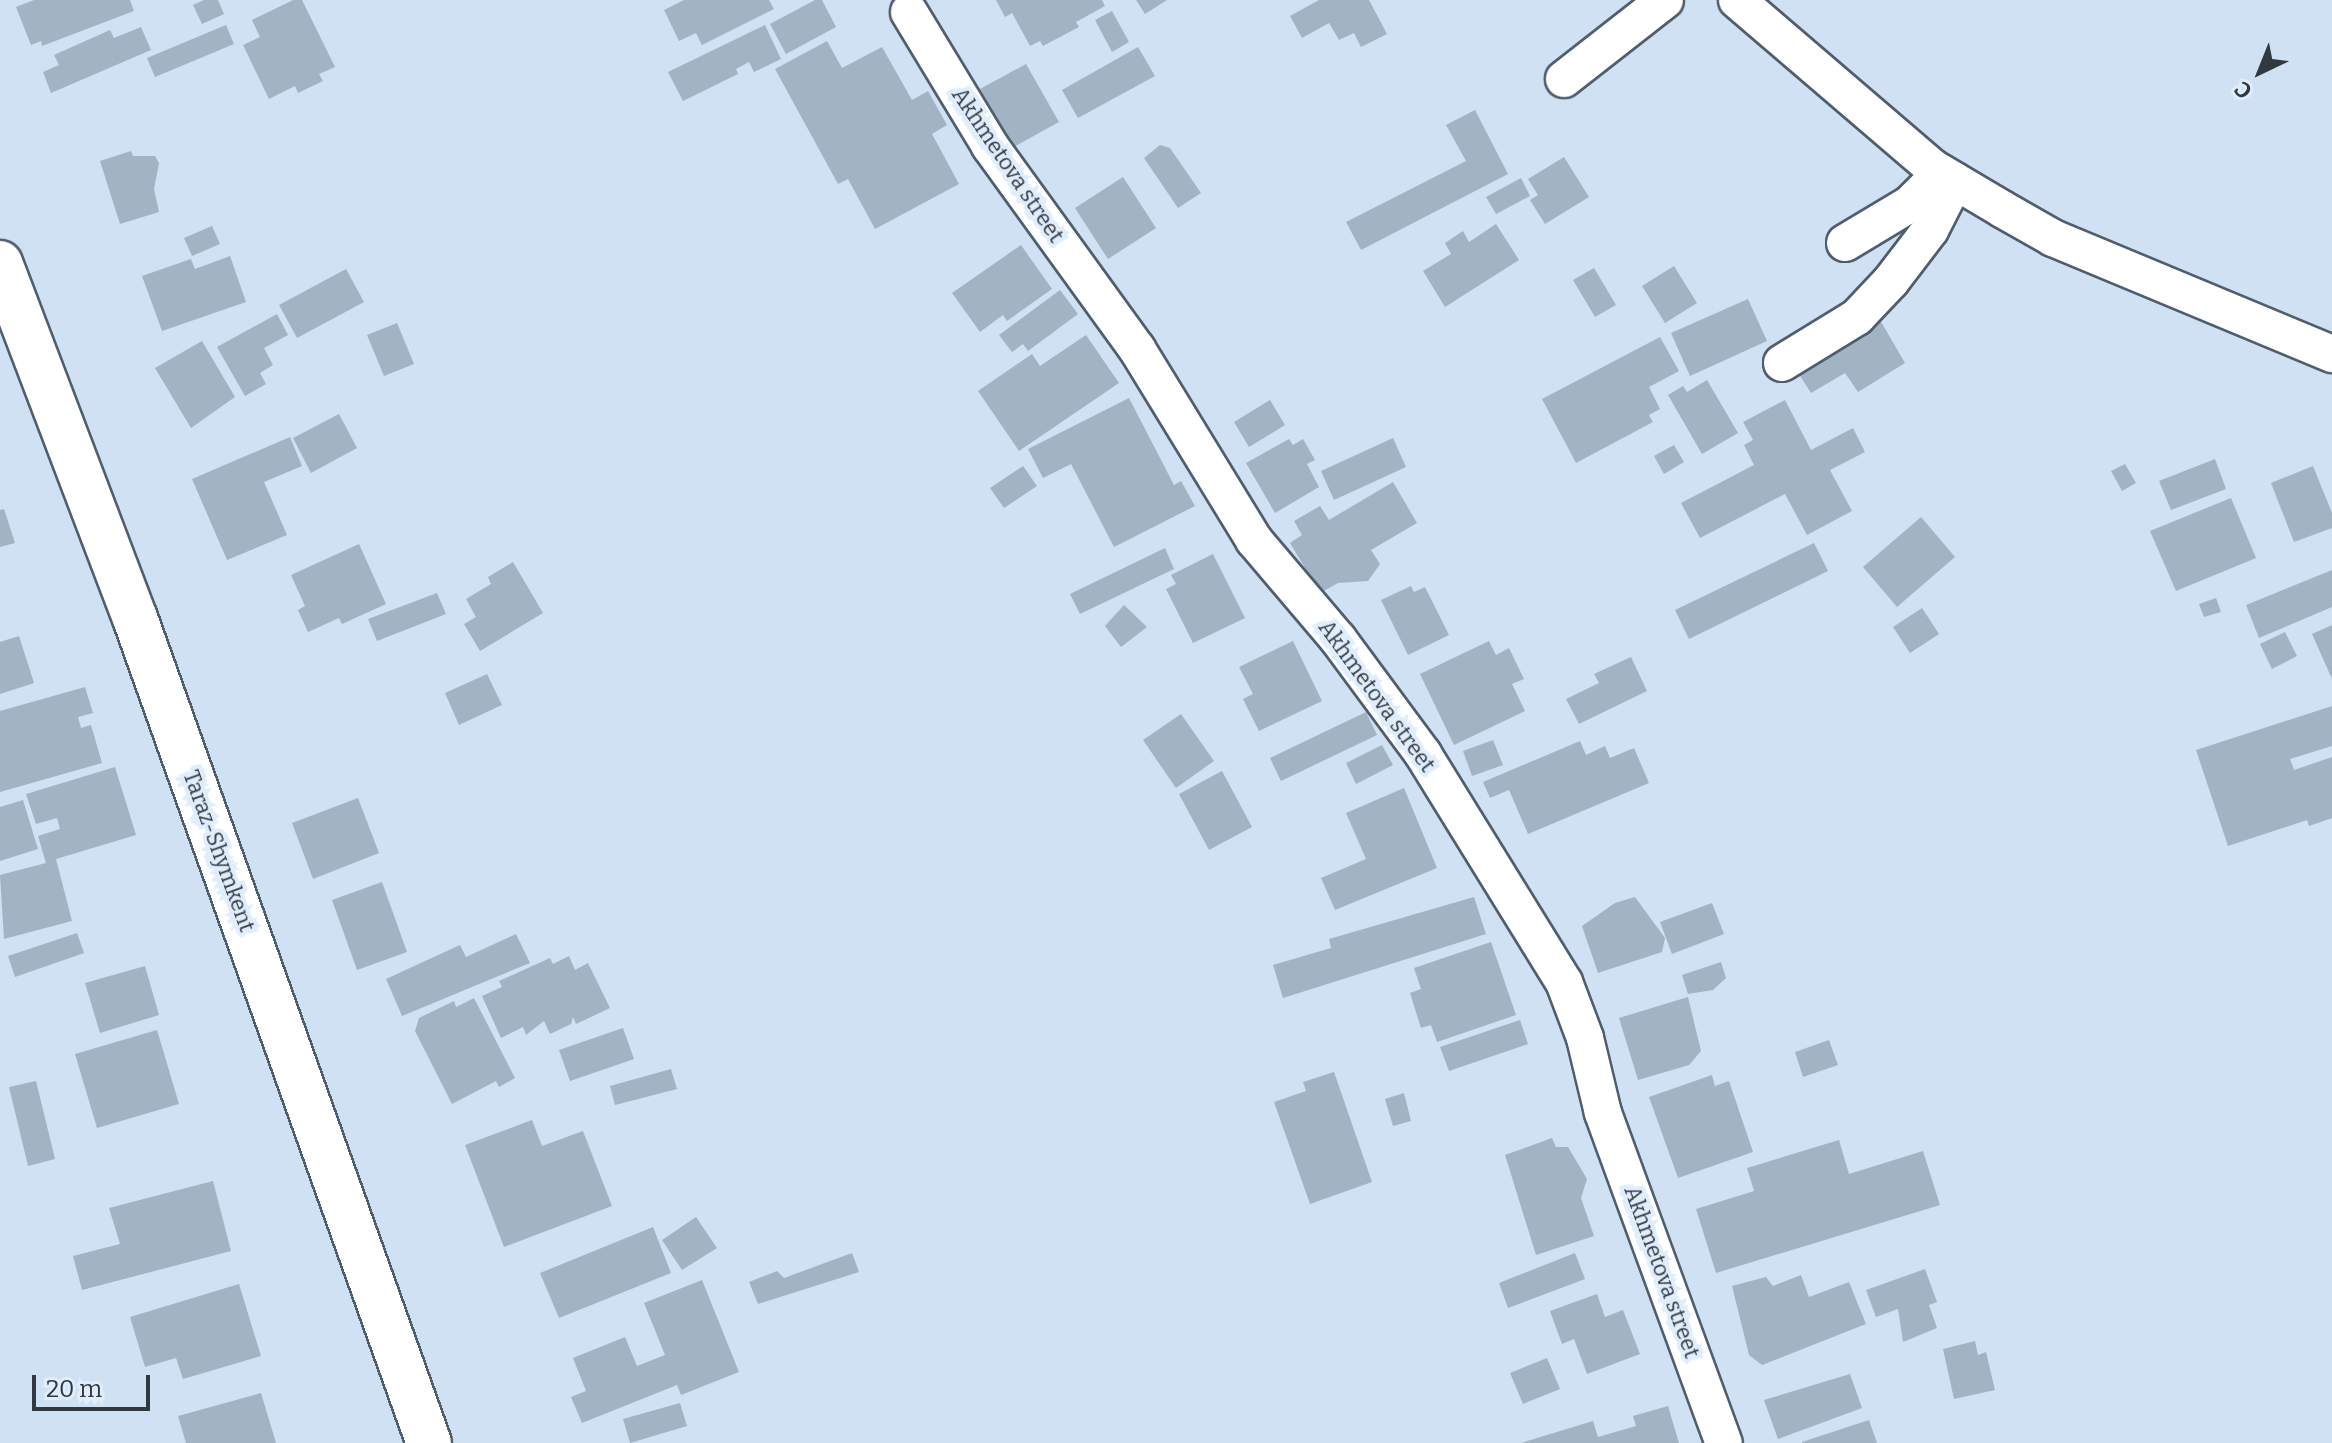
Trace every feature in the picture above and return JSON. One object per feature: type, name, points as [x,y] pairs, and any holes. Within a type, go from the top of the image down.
[{"type":"main road","name":"Taraz-Shymkent","points":[[0,263],[135,618],[429,1443]]},
{"type":"street","points":[[1564,79],[1665,0]]},
{"type":"street","points":[[1737,0],[1948,177],[2053,238],[2332,354]]},
{"type":"street","name":"Akhmetova street","points":[[909,12],[990,146],[1137,349],[1254,540],[1338,639],[1423,754],[1564,982],[1585,1038],[1603,1113],[1724,1443]]},
{"type":"street","points":[[1845,243],[1948,177]]},
{"type":"street","points":[[1782,363],[1857,317],[1891,281],[1930,230],[1948,177]]},
{"type":"building","points":[[34,0],[130,0],[134,11],[42,46],[41,41],[31,45],[16,7]]},
{"type":"building","points":[[204,0],[218,0],[224,14],[202,24],[193,5]]},
{"type":"building","points":[[293,0],[302,0],[335,67],[319,74],[323,81],[298,93],[295,86],[269,99],[243,45],[260,37],[252,20]]},
{"type":"building","points":[[684,0],[769,0],[774,9],[702,45],[696,33],[679,41],[664,10]]},
{"type":"building","points":[[815,0],[822,0],[836,27],[786,54],[770,24]]},
{"type":"building","points":[[996,0],[1102,0],[1105,6],[1076,22],[1079,27],[1043,46],[1040,41],[1030,46],[1012,13],[1005,17]]},
{"type":"building","points":[[1136,0],[1167,0],[1145,14]]},
{"type":"building","points":[[1319,0],[1369,0],[1387,34],[1361,47],[1354,33],[1339,40],[1329,23],[1302,38],[1290,16]]},
{"type":"building","points":[[1112,11],[1129,42],[1112,52],[1095,20]]},
{"type":"building","points":[[226,25],[234,44],[155,77],[147,58]]},
{"type":"building","points":[[765,25],[781,59],[754,72],[749,62],[736,69],[738,74],[683,101],[668,72]]},
{"type":"building","points":[[141,27],[151,50],[51,93],[43,72],[59,65],[54,55],[110,30],[114,38]]},
{"type":"building","points":[[827,41],[842,68],[882,47],[912,100],[928,91],[947,125],[932,134],[959,184],[875,229],[848,179],[838,184],[775,69]]},
{"type":"building","points":[[1138,47],[1155,76],[1078,118],[1062,90]]},
{"type":"building","points":[[1026,64],[1059,122],[1012,148],[980,89]]},
{"type":"building","points":[[1475,110],[1508,174],[1361,250],[1346,222],[1466,161],[1446,125]]},
{"type":"building","points":[[1160,145],[1170,148],[1201,193],[1178,208],[1144,158]]},
{"type":"building","points":[[131,151],[133,156],[155,156],[159,163],[154,189],[159,212],[120,224],[100,161]]},
{"type":"building","points":[[1564,157],[1589,197],[1545,224],[1530,200],[1538,195],[1528,179]]},
{"type":"building","points":[[1123,177],[1156,228],[1108,259],[1075,208]]},
{"type":"building","points":[[1521,178],[1530,196],[1496,214],[1486,197]]},
{"type":"building","points":[[1496,224],[1519,260],[1445,307],[1423,271],[1451,254],[1445,243],[1463,231],[1469,242]]},
{"type":"building","points":[[212,226],[220,244],[192,256],[184,238]]},
{"type":"building","points":[[1021,245],[1052,289],[1007,321],[1003,315],[980,332],[952,293]]},
{"type":"building","points":[[230,256],[246,302],[162,331],[142,276],[191,259],[195,269]]},
{"type":"building","points":[[1674,266],[1697,303],[1665,323],[1642,286]]},
{"type":"building","points":[[1594,268],[1616,305],[1595,317],[1573,280]]},
{"type":"building","points":[[346,269],[364,302],[297,338],[279,305]]},
{"type":"building","points":[[1060,290],[1078,314],[1028,351],[1023,344],[1012,352],[999,335]]},
{"type":"building","points":[[1748,299],[1767,341],[1690,376],[1671,333]]},
{"type":"building","points":[[277,314],[288,335],[264,348],[273,365],[260,373],[266,384],[245,396],[217,347]]},
{"type":"building","points":[[1880,320],[1905,363],[1858,392],[1845,373],[1811,393],[1797,371]]},
{"type":"building","points":[[397,323],[414,364],[384,376],[367,335]]},
{"type":"building","points":[[1086,335],[1119,383],[1019,451],[978,391],[1032,354],[1040,366]]},
{"type":"building","points":[[1660,337],[1679,371],[1649,387],[1660,409],[1649,415],[1653,422],[1576,463],[1542,399]]},
{"type":"building","points":[[202,341],[235,397],[191,428],[155,368]]},
{"type":"building","points":[[1707,380],[1738,433],[1702,454],[1668,395],[1683,386],[1687,392]]},
{"type":"building","points":[[1129,398],[1174,485],[1181,481],[1195,506],[1114,547],[1071,464],[1043,478],[1028,449]]},
{"type":"building","points":[[1270,400],[1285,425],[1249,447],[1234,422]]},
{"type":"building","points":[[1785,400],[1811,450],[1853,428],[1865,452],[1830,470],[1852,511],[1807,535],[1785,494],[1700,538],[1681,503],[1754,465],[1744,445],[1753,440],[1743,422]]},
{"type":"building","points":[[339,414],[357,448],[311,473],[293,438]]},
{"type":"building","points":[[290,437],[302,466],[264,482],[287,535],[227,560],[192,479]]},
{"type":"building","points":[[1393,438],[1406,467],[1334,500],[1321,471]]},
{"type":"building","points":[[1289,439],[1293,445],[1303,439],[1315,460],[1307,464],[1319,487],[1275,513],[1246,463]]},
{"type":"building","points":[[1674,445],[1684,462],[1664,474],[1654,456]]},
{"type":"building","points":[[2215,459],[2226,489],[2171,510],[2159,481]]},
{"type":"building","points":[[2125,464],[2136,483],[2122,491],[2111,471]]},
{"type":"building","points":[[1023,466],[1037,486],[1004,508],[990,488]]},
{"type":"building","points":[[2313,466],[2332,513],[2332,528],[2294,542],[2271,483]]},
{"type":"building","points":[[1393,482],[1417,523],[1371,550],[1380,564],[1368,581],[1338,583],[1320,593],[1290,543],[1302,535],[1294,521],[1320,506],[1329,520]]},
{"type":"building","points":[[2231,498],[2256,558],[2176,591],[2150,531]]},
{"type":"building","points":[[4,509],[15,543],[0,547],[0,510]]},
{"type":"building","points":[[1921,517],[1955,557],[1897,607],[1863,567]]},
{"type":"building","points":[[1814,543],[1828,571],[1689,639],[1675,610]]},
{"type":"building","points":[[359,544],[386,604],[342,624],[339,618],[308,632],[298,610],[305,606],[291,575]]},
{"type":"building","points":[[1165,548],[1174,569],[1080,614],[1070,594]]},
{"type":"building","points":[[1213,554],[1245,618],[1193,643],[1166,589],[1176,584],[1171,575]]},
{"type":"building","points":[[513,562],[543,613],[480,651],[464,624],[476,617],[466,599],[491,584],[488,577]]},
{"type":"building","points":[[2332,570],[2332,607],[2259,638],[2246,605]]},
{"type":"building","points":[[1411,586],[1414,592],[1425,587],[1449,635],[1408,655],[1381,600]]},
{"type":"building","points":[[437,593],[446,614],[377,641],[368,619]]},
{"type":"building","points":[[2216,598],[2221,612],[2204,617],[2199,604]]},
{"type":"building","points":[[1124,605],[1147,627],[1121,647],[1105,626]]},
{"type":"building","points":[[1922,608],[1939,634],[1910,653],[1893,627]]},
{"type":"building","points":[[2332,625],[2332,679],[2312,634]]},
{"type":"building","points":[[2285,632],[2297,656],[2272,669],[2260,644]]},
{"type":"building","points":[[19,636],[34,683],[0,694],[0,642]]},
{"type":"building","points":[[1293,641],[1322,701],[1259,731],[1243,699],[1253,694],[1239,667]]},
{"type":"building","points":[[1489,641],[1496,655],[1509,648],[1524,679],[1512,684],[1525,711],[1454,745],[1420,674]]},
{"type":"building","points":[[1631,657],[1647,691],[1579,724],[1566,699],[1599,683],[1594,674]]},
{"type":"building","points":[[487,674],[502,705],[459,725],[445,693]]},
{"type":"building","points":[[85,687],[93,713],[78,717],[81,728],[91,725],[102,763],[0,792],[0,711]]},
{"type":"building","points":[[2332,706],[2332,746],[2290,759],[2294,770],[2332,757],[2332,818],[2309,826],[2307,820],[2228,846],[2196,750]]},
{"type":"building","points":[[1366,712],[1377,735],[1281,781],[1270,758]]},
{"type":"building","points":[[1181,714],[1214,761],[1176,788],[1143,740]]},
{"type":"building","points":[[1493,740],[1503,765],[1472,776],[1463,751]]},
{"type":"building","points":[[1580,741],[1586,755],[1605,746],[1610,758],[1634,748],[1649,783],[1528,834],[1509,790],[1490,798],[1483,782]]},
{"type":"building","points":[[1382,745],[1393,765],[1356,784],[1346,763]]},
{"type":"building","points":[[115,767],[136,835],[56,859],[72,921],[4,939],[0,875],[46,863],[38,836],[60,829],[57,818],[36,824],[26,794]]},
{"type":"building","points":[[1222,771],[1252,827],[1209,850],[1179,794]]},
{"type":"building","points":[[1404,788],[1437,868],[1335,910],[1321,878],[1366,859],[1346,813]]},
{"type":"building","points":[[358,798],[379,853],[313,879],[292,823]]},
{"type":"building","points":[[23,800],[38,849],[0,861],[0,807]]},
{"type":"building","points":[[382,882],[407,952],[357,970],[332,900]]},
{"type":"building","points":[[1474,897],[1486,934],[1283,998],[1273,965],[1331,948],[1329,939]]},
{"type":"building","points":[[1635,897],[1665,938],[1662,952],[1598,973],[1582,926],[1615,903]]},
{"type":"building","points":[[1712,903],[1724,934],[1672,954],[1660,922]]},
{"type":"building","points":[[77,933],[84,953],[15,977],[8,956]]},
{"type":"building","points":[[516,934],[530,963],[402,1016],[386,979],[460,945],[466,957]]},
{"type":"building","points":[[1491,942],[1516,1015],[1437,1042],[1431,1025],[1421,1028],[1410,993],[1421,989],[1414,968]]},
{"type":"building","points":[[569,956],[575,970],[588,963],[610,1008],[576,1024],[573,1017],[571,1024],[550,1034],[544,1021],[526,1035],[523,1027],[501,1038],[482,996],[502,987],[499,981],[550,958],[553,964]]},
{"type":"building","points":[[1721,962],[1726,978],[1713,990],[1688,994],[1682,975]]},
{"type":"building","points":[[145,966],[159,1015],[100,1033],[85,983]]},
{"type":"building","points":[[1688,997],[1701,1051],[1689,1065],[1638,1080],[1619,1018]]},
{"type":"building","points":[[474,998],[515,1078],[499,1087],[496,1081],[452,1104],[415,1031],[419,1018],[454,1001],[456,1007]]},
{"type":"building","points":[[1520,1020],[1528,1044],[1449,1071],[1440,1047]]},
{"type":"building","points":[[623,1028],[634,1059],[570,1081],[559,1050]]},
{"type":"building","points":[[157,1030],[179,1104],[97,1128],[75,1054]]},
{"type":"building","points":[[1829,1040],[1838,1065],[1803,1077],[1795,1052]]},
{"type":"building","points":[[671,1069],[677,1089],[615,1105],[610,1086]]},
{"type":"building","points":[[1334,1072],[1372,1182],[1310,1204],[1274,1102],[1306,1091],[1303,1082]]},
{"type":"building","points":[[1712,1075],[1715,1086],[1729,1081],[1753,1152],[1678,1178],[1649,1097]]},
{"type":"building","points":[[36,1081],[55,1159],[28,1166],[9,1087]]},
{"type":"building","points":[[1404,1093],[1411,1121],[1393,1126],[1385,1099]]},
{"type":"building","points":[[532,1120],[542,1146],[583,1131],[612,1206],[504,1247],[465,1145]]},
{"type":"building","points":[[1552,1138],[1556,1147],[1568,1147],[1587,1179],[1581,1198],[1594,1236],[1536,1255],[1505,1155]]},
{"type":"building","points":[[1839,1140],[1849,1174],[1923,1151],[1940,1205],[1716,1273],[1696,1209],[1754,1191],[1747,1168]]},
{"type":"building","points":[[213,1181],[231,1251],[82,1290],[73,1256],[120,1244],[109,1208]]},
{"type":"building","points":[[696,1217],[717,1248],[682,1270],[662,1240]]},
{"type":"building","points":[[653,1227],[671,1273],[559,1318],[540,1273]]},
{"type":"building","points":[[852,1253],[859,1272],[758,1304],[749,1282],[777,1271],[784,1278]]},
{"type":"building","points":[[1575,1253],[1585,1279],[1508,1308],[1499,1283]]},
{"type":"building","points":[[1925,1269],[1937,1302],[1929,1305],[1937,1328],[1903,1342],[1898,1309],[1876,1317],[1866,1290]]},
{"type":"building","points":[[1801,1275],[1809,1297],[1849,1282],[1866,1324],[1762,1365],[1749,1355],[1732,1286],[1766,1277],[1773,1286]]},
{"type":"building","points":[[702,1280],[739,1372],[681,1395],[677,1385],[582,1423],[571,1397],[586,1391],[573,1358],[625,1337],[637,1366],[665,1355],[644,1303]]},
{"type":"building","points":[[239,1284],[261,1356],[183,1379],[176,1358],[145,1367],[130,1317]]},
{"type":"building","points":[[1597,1294],[1605,1317],[1623,1310],[1640,1354],[1587,1374],[1574,1339],[1562,1344],[1550,1311]]},
{"type":"building","points":[[1975,1341],[1978,1355],[1986,1352],[1995,1390],[1954,1399],[1943,1349]]},
{"type":"building","points":[[1547,1358],[1560,1389],[1523,1404],[1510,1373]]},
{"type":"building","points":[[1850,1374],[1862,1408],[1778,1439],[1764,1400]]},
{"type":"building","points":[[261,1393],[276,1443],[186,1443],[178,1416]]},
{"type":"building","points":[[680,1403],[687,1426],[630,1443],[623,1419]]},
{"type":"building","points":[[1668,1406],[1679,1443],[1521,1443],[1593,1421],[1598,1437],[1636,1426],[1633,1416]]},
{"type":"building","points":[[1869,1420],[1877,1443],[1802,1443],[1802,1442]]}]
